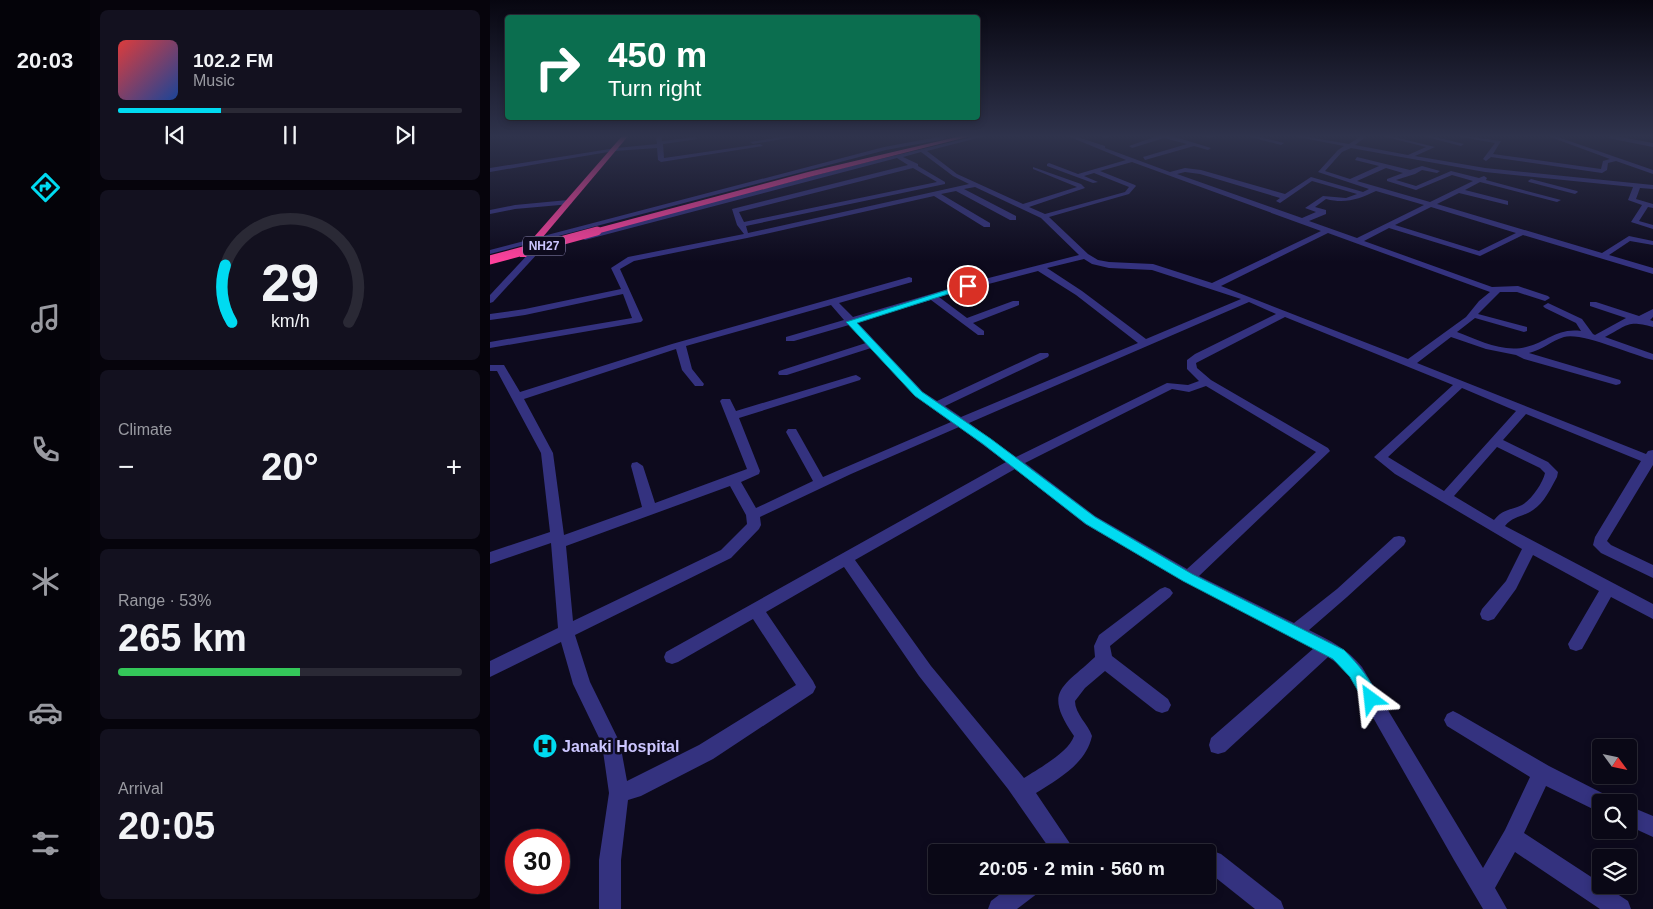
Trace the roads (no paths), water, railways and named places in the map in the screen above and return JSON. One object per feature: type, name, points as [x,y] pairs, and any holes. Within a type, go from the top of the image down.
[{"type":"highway","points":[[535,252],[542,238],[568,202],[590,177]]},
{"type":"highway","points":[[523,255],[542,238],[591,177]]},
{"type":"highway","name":"NH27","points":[[490,260],[787,177]]},
{"type":"highway","name":"NH27","points":[[596,230],[799,177]]},
{"type":"street","points":[[490,252],[774,177]]},
{"type":"street","points":[[490,260],[535,252],[816,177]]},
{"type":"street","points":[[747,236],[735,211],[867,177]]},
{"type":"street","points":[[934,177],[942,183]]},
{"type":"street","points":[[962,177],[1044,216],[1085,256],[1095,262],[1109,265],[1153,267],[1213,286],[1652,458],[1600,541],[1600,545],[1653,572]]},
{"type":"street","points":[[1024,206],[1082,188],[1058,177]]},
{"type":"street","points":[[1085,177],[1095,182]]},
{"type":"street","points":[[1044,216],[1127,193],[1133,186],[1111,177]]},
{"type":"street","points":[[1177,177],[1359,240],[1494,290],[1518,289],[1579,321],[1593,338]]},
{"type":"street","points":[[1219,177],[1286,197]]},
{"type":"street","points":[[1338,177],[1653,271]]},
{"type":"street","points":[[1350,181],[1359,177]]},
{"type":"street","points":[[1380,177],[1416,188],[1440,177]]},
{"type":"street","points":[[1389,180],[1396,177]]},
{"type":"street","points":[[1430,177],[1436,179]]},
{"type":"street","points":[[1471,177],[1557,200]]},
{"type":"street","points":[[1359,240],[1488,177]]},
{"type":"street","points":[[1520,177],[1575,192]]},
{"type":"street","points":[[1553,177],[1653,187]]},
{"type":"street","points":[[1268,208],[1311,179],[1363,194]]},
{"type":"street","points":[[741,225],[855,195],[942,183],[949,183],[1013,218]]},
{"type":"street","points":[[841,184],[855,195]]},
{"type":"street","points":[[490,346],[638,320],[615,268],[624,262],[978,184]]},
{"type":"street","points":[[1484,197],[1502,185]]},
{"type":"street","points":[[1637,186],[1632,200],[1649,205]]},
{"type":"street","points":[[1302,220],[1323,212],[1309,208],[1325,197],[1344,201],[1376,188]]},
{"type":"street","points":[[1460,191],[1505,203]]},
{"type":"street","points":[[1064,211],[1059,204],[1083,196],[1073,192]]},
{"type":"street","points":[[936,194],[987,225]]},
{"type":"street","points":[[1634,194],[1653,198]]},
{"type":"street","points":[[490,212],[516,207],[568,202]]},
{"type":"street","points":[[1649,205],[1638,215],[1635,222],[1653,227]]},
{"type":"street","points":[[1638,215],[1653,219]]},
{"type":"street","points":[[1390,226],[1480,254],[1523,232]]},
{"type":"street","points":[[1213,286],[1329,230]]},
{"type":"street","points":[[1603,256],[1629,238],[1653,243]]},
{"type":"street","points":[[490,300],[535,252]]},
{"type":"street","points":[[490,292],[523,255]]},
{"type":"street","points":[[790,339],[933,297],[1085,256]]},
{"type":"street","points":[[1040,268],[1080,293],[1145,343]]},
{"type":"street","points":[[517,397],[680,345],[834,303],[909,280]]},
{"type":"street","points":[[1410,362],[1473,315],[1482,303],[1496,292],[1494,290]]},
{"type":"street","points":[[490,317],[525,312],[626,291]]},
{"type":"street","points":[[933,297],[981,333]]},
{"type":"street","points":[[753,515],[820,483],[960,422],[1249,299]]},
{"type":"street","points":[[834,303],[918,394],[960,422],[1090,520],[1188,578],[1327,647],[1347,661],[1356,672],[1461,854],[1496,909]]},
{"type":"street","points":[[966,322],[1016,304]]},
{"type":"street","points":[[1593,304],[1653,324]]},
{"type":"street","points":[[1593,338],[1628,321],[1646,318],[1653,312]]},
{"type":"street","points":[[1188,578],[1324,451],[1207,382],[1192,369],[1191,362],[1199,356],[1285,313]]},
{"type":"street","points":[[1473,315],[1524,329]]},
{"type":"street","points":[[1450,333],[1616,382]]},
{"type":"street","points":[[1519,352],[1529,350],[1565,333],[1593,338],[1653,357]]},
{"type":"street","points":[[783,373],[872,344]]},
{"type":"street","points":[[680,345],[687,370],[699,384]]},
{"type":"street","points":[[936,406],[1044,355]]},
{"type":"street","points":[[490,368],[500,367],[547,453],[558,539],[566,631],[582,684],[611,743],[619,793],[610,860],[610,909]]},
{"type":"street","points":[[732,416],[856,378]]},
{"type":"street","points":[[672,657],[1015,463],[1171,385],[1189,389],[1207,382]]},
{"type":"street","points":[[1461,383],[1380,457],[1400,471],[1530,547],[1653,612]]},
{"type":"street","points":[[490,558],[650,510],[754,471],[726,401]]},
{"type":"street","points":[[1446,497],[1524,409]]},
{"type":"street","points":[[792,432],[820,483]]},
{"type":"street","points":[[1496,441],[1544,465],[1552,472],[1551,477],[1534,502],[1527,508],[1506,515],[1496,527]]},
{"type":"street","points":[[637,466],[650,510]]},
{"type":"street","points":[[490,670],[726,554],[754,525],[753,515],[733,480]]},
{"type":"street","points":[[1296,632],[1399,541]]},
{"type":"street","points":[[1488,614],[1512,585],[1530,547]]},
{"type":"street","points":[[846,559],[926,671],[972,727],[1058,844]]},
{"type":"street","points":[[1576,644],[1608,589]]},
{"type":"street","points":[[1162,705],[1104,660],[1102,646],[1105,640],[1165,593]]},
{"type":"street","points":[[619,793],[634,789],[706,752],[806,687],[756,610]]},
{"type":"street","points":[[1218,745],[1327,647]]},
{"type":"street","points":[[1021,792],[1072,755],[1080,746],[1083,738],[1082,732],[1069,715],[1066,699],[1071,691],[1104,660]]},
{"type":"street","points":[[1453,720],[1542,773],[1592,798]]},
{"type":"street","points":[[1483,888],[1512,837],[1542,773]]},
{"type":"street","points":[[1637,820],[1653,827]]},
{"type":"street","points":[[1512,837],[1620,909]]},
{"type":"street","points":[[1216,864],[1273,909]]},
{"type":"street","points":[[999,909],[1018,894]]},
{"type":"place","name":"Janaki Hospital","points":[[545,746]]}]
